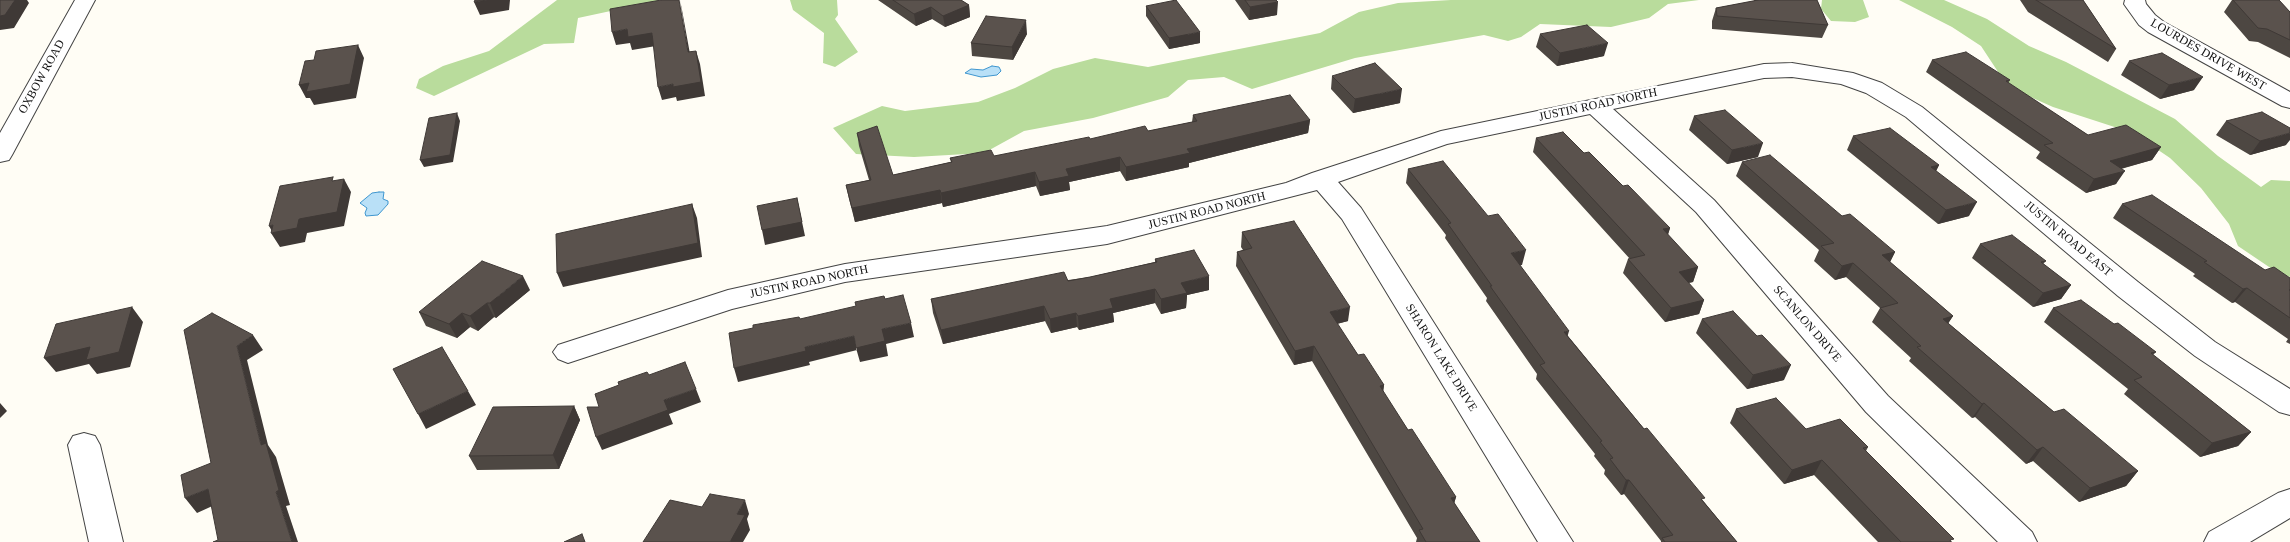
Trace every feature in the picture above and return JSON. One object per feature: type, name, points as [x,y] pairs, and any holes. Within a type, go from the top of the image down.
[{"type":"street","name":"OXBOW ROAD","points":[[0,154],[85,0]]},
{"type":"street","name":"LOURDES DRIVE WEST","points":[[2135,0],[2135,4],[2147,20],[2156,27],[2290,102]]},
{"type":"street","name":"JUSTIN ROAD NORTH","points":[[568,352],[728,300],[845,273],[1107,235],[1276,194],[1441,138],[1777,70],[1814,71],[1845,78]]},
{"type":"street","name":"JUSTIN ROAD EAST","points":[[1845,78],[1874,88],[1914,112],[2128,290],[2190,337],[2290,404]]},
{"type":"street","name":"SCANLON DRIVE","points":[[1595,106],[1705,206],[1877,404],[2020,542]]},
{"type":"street","name":"SHARON LAKE DRIVE","points":[[1320,178],[1352,214],[1556,542]]},
{"type":"street","points":[[84,445],[106,542]]},
{"type":"street","points":[[2222,542],[2290,502]]},
{"type":"green space","points":[[557,0],[662,0],[578,18],[574,43],[544,44],[434,96],[416,88],[419,79],[443,66],[489,51]]},
{"type":"green space","points":[[790,0],[837,0],[838,15],[835,19],[858,52],[835,67],[823,63],[824,33],[793,10]]},
{"type":"green space","points":[[1451,0],[1699,0],[1668,4],[1649,18],[1611,27],[1540,24],[1521,37],[1508,41],[1484,35],[1355,58],[1252,89],[1224,77],[1188,80],[1168,97],[1093,118],[1024,131],[984,153],[914,157],[856,154],[833,128],[882,106],[905,111],[978,102],[1015,88],[1053,69],[1095,58],[1148,67],[1320,33],[1359,12],[1398,3]]},
{"type":"green space","points":[[1822,0],[1863,0],[1869,17],[1855,22],[1831,21],[1821,9]]},
{"type":"green space","points":[[1899,0],[1944,0],[1987,19],[2029,46],[2066,62],[2175,119],[2218,156],[2261,187],[2271,180],[2290,181],[2290,277],[2275,271],[2238,246],[2229,224],[2201,188],[2170,158],[2133,133],[2053,107],[2008,87],[1981,46],[1952,27]]},
{"type":"water","points":[[992,66],[999,67],[1001,71],[997,75],[981,77],[965,73],[971,69],[983,70]]},
{"type":"water","points":[[384,192],[383,199],[388,201],[388,204],[378,215],[366,216],[367,208],[360,203],[372,193]]},
{"type":"building","points":[[0,0],[15,0],[5,15],[0,16]]},
{"type":"building","points":[[661,0],[679,0],[688,52],[696,51],[701,82],[673,87],[673,84],[658,87],[652,33],[628,37],[627,29],[612,32],[610,9]]},
{"type":"building","points":[[893,0],[961,0],[969,5],[943,16],[931,7],[914,14]]},
{"type":"building","points":[[1176,0],[1200,32],[1169,38],[1146,6]]},
{"type":"building","points":[[1245,0],[1276,0],[1278,2],[1250,7]]},
{"type":"building","points":[[1758,0],[1817,0],[1828,25],[1717,16],[1716,8]]},
{"type":"building","points":[[2036,0],[2083,0],[2116,49]]},
{"type":"building","points":[[2233,0],[2279,0],[2290,12],[2290,40],[2267,29],[2258,28]]},
{"type":"building","points":[[986,16],[1026,20],[1012,47],[971,43]]},
{"type":"building","points":[[1587,25],[1608,43],[1560,53],[1540,34]]},
{"type":"building","points":[[358,45],[350,84],[306,92],[309,83],[299,85],[305,61],[314,60],[316,51]]},
{"type":"building","points":[[1966,52],[2010,80],[2006,81],[2088,135],[2126,125],[2161,147],[2110,161],[2125,171],[2094,179],[2044,145],[2053,143],[1932,60]]},
{"type":"building","points":[[2162,53],[2203,77],[2169,85],[2129,61]]},
{"type":"building","points":[[1375,63],[1402,89],[1355,99],[1332,76]]},
{"type":"building","points":[[1290,95],[1310,120],[1187,149],[1190,153],[1126,167],[1120,157],[1066,169],[1069,176],[1039,182],[1035,172],[941,193],[940,190],[852,208],[846,185],[871,180],[857,133],[877,126],[893,175],[952,162],[950,158],[991,150],[994,156],[1089,137],[1090,139],[1145,126],[1148,131],[1197,121],[1193,115]]},
{"type":"building","points":[[1725,110],[1763,143],[1732,150],[1694,116]]},
{"type":"building","points":[[2262,112],[2290,128],[2290,133],[2260,141],[2226,121]]},
{"type":"building","points":[[457,113],[450,155],[420,160],[429,118]]},
{"type":"building","points":[[1890,128],[1939,165],[1931,167],[1977,202],[1946,210],[1853,136]]},
{"type":"building","points":[[1563,132],[1584,153],[1589,152],[1623,186],[1628,185],[1670,228],[1663,229],[1698,267],[1679,272],[1704,300],[1671,308],[1628,259],[1645,255],[1536,138]]},
{"type":"building","points":[[1770,155],[1842,216],[1850,214],[1895,252],[1882,255],[1953,316],[1943,319],[2054,412],[2064,409],[2138,471],[2090,488],[2043,447],[2037,450],[1984,403],[1982,404],[1917,347],[1921,346],[1880,308],[1898,303],[1853,263],[1842,266],[1821,246],[1834,243],[1742,162]]},
{"type":"building","points":[[1443,161],[1488,216],[1498,214],[1526,250],[1511,253],[1569,331],[1564,332],[1644,429],[1647,428],[1705,498],[1701,499],[1737,542],[1665,542],[1662,538],[1673,535],[1629,480],[1626,480],[1610,459],[1613,458],[1600,442],[1602,441],[1540,365],[1545,363],[1448,224],[1451,223],[1408,169]]},
{"type":"building","points":[[333,177],[332,181],[344,179],[337,212],[299,219],[297,228],[271,233],[273,225],[269,226],[280,186]]},
{"type":"building","points":[[2152,195],[2265,270],[2274,267],[2290,278],[2290,318],[2247,288],[2243,289],[2204,262],[2207,261],[2122,204]]},
{"type":"building","points":[[797,198],[802,222],[762,230],[757,206]]},
{"type":"building","points":[[692,204],[698,243],[557,273],[556,234]]},
{"type":"building","points":[[1294,221],[1350,307],[1330,312],[1358,355],[1364,354],[1384,385],[1380,386],[1408,430],[1412,429],[1456,497],[1451,498],[1480,542],[1426,542],[1419,530],[1423,529],[1314,346],[1295,351],[1237,252],[1252,248],[1242,232]]},
{"type":"building","points":[[2012,235],[2046,261],[2041,262],[2071,285],[2043,293],[1980,244]]},
{"type":"building","points":[[1194,250],[1209,276],[1181,283],[1187,293],[1161,299],[1155,289],[1110,299],[1113,308],[1078,316],[1076,313],[1050,319],[1044,306],[941,330],[931,299],[1064,272],[1068,281],[1090,277],[1157,262],[1155,259]]},
{"type":"building","points":[[482,261],[523,276],[490,303],[487,303],[470,316],[462,313],[449,324],[419,312]]},
{"type":"building","points":[[903,295],[911,323],[882,329],[885,341],[856,348],[854,336],[805,347],[806,351],[734,368],[729,333],[753,328],[753,325],[799,317],[800,319],[856,306],[855,302],[884,296],[885,299]]},
{"type":"building","points":[[2081,300],[2114,324],[2118,323],[2156,352],[2151,353],[2251,432],[2212,443],[2134,380],[2142,377],[2053,308]]},
{"type":"building","points":[[132,307],[119,352],[86,360],[90,347],[44,358],[56,324]]},
{"type":"building","points":[[1733,311],[1757,336],[1762,335],[1791,365],[1753,375],[1702,319]]},
{"type":"building","points":[[212,313],[253,335],[237,346],[261,445],[266,443],[279,490],[276,492],[292,542],[213,542],[218,540],[208,489],[185,498],[181,475],[211,463],[184,330]]},
{"type":"building","points":[[442,347],[468,391],[418,414],[393,369]]},
{"type":"building","points":[[685,362],[696,389],[664,400],[668,410],[596,437],[587,407],[599,407],[595,394],[619,385],[618,382],[647,372],[649,375]]},
{"type":"building","points":[[1776,398],[1806,429],[1840,419],[1868,447],[1863,448],[1954,539],[1950,540],[1951,542],[1901,542],[1822,460],[1792,470],[1736,409]]},
{"type":"building","points":[[574,406],[553,455],[469,456],[493,407]]},
{"type":"building","points":[[710,494],[745,500],[737,514],[745,515],[730,542],[643,542],[670,500],[702,507]]},
{"type":"building","points":[[582,534],[585,542],[564,542]]}]
